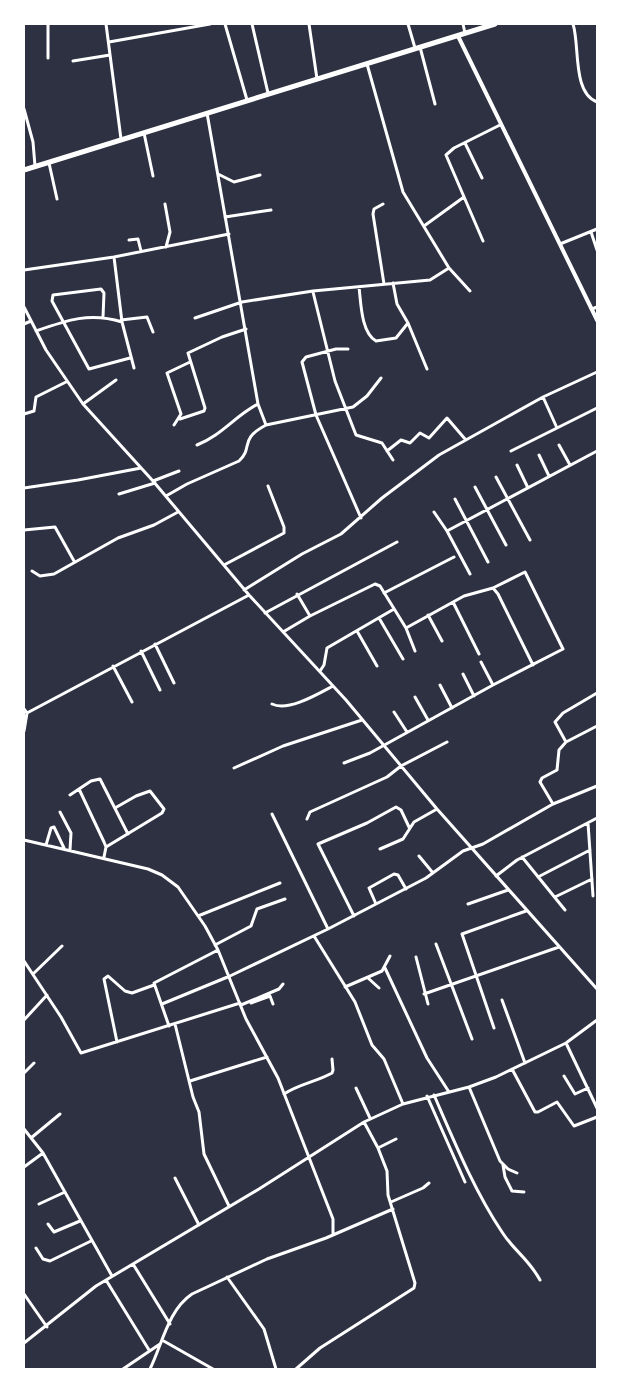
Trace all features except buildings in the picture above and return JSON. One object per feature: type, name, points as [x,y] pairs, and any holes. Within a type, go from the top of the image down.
[{"type":"highway","points":[[24,170],[494,24]]},
{"type":"street","points":[[48,24],[48,58]]},
{"type":"street","points":[[106,24],[121,139]]},
{"type":"street","points":[[109,42],[209,24]]},
{"type":"street","points":[[225,24],[247,100]]},
{"type":"street","points":[[252,24],[268,94]]},
{"type":"street","points":[[308,24],[318,79]]},
{"type":"street","points":[[408,24],[418,48],[435,104]]},
{"type":"street","points":[[462,24],[465,34]]},
{"type":"street","points":[[572,24],[580,81],[589,97],[597,102]]},
{"type":"street","points":[[458,36],[597,320]]},
{"type":"street","points":[[73,61],[110,55]]},
{"type":"street","points":[[367,64],[403,192],[449,268],[470,291]]},
{"type":"street","points":[[24,109],[33,142],[36,167]]},
{"type":"street","points":[[207,112],[242,302],[258,404],[266,425]]},
{"type":"street","points":[[483,241],[446,155],[500,125]]},
{"type":"street","points":[[144,132],[153,176]]},
{"type":"street","points":[[465,143],[482,178]]},
{"type":"street","points":[[48,163],[57,199]]},
{"type":"street","points":[[218,174],[234,182],[260,175]]},
{"type":"street","points":[[424,226],[464,197]]},
{"type":"street","points":[[165,204],[170,232],[166,246]]},
{"type":"street","points":[[383,204],[374,209],[373,214],[384,284]]},
{"type":"street","points":[[226,217],[271,210]]},
{"type":"street","points":[[559,244],[597,229]]},
{"type":"street","points":[[591,232],[597,250]]},
{"type":"street","points":[[24,270],[114,257],[229,234]]},
{"type":"street","points":[[129,240],[138,239],[141,252]]},
{"type":"street","points":[[114,257],[122,321],[134,368]]},
{"type":"street","points":[[195,318],[242,302],[359,286],[430,280],[449,268]]},
{"type":"street","points":[[393,283],[397,304],[408,323],[427,369]]},
{"type":"street","points":[[359,286],[365,322],[372,339],[376,341],[396,338],[408,323]]},
{"type":"street","points":[[103,316],[104,294],[101,289],[54,294],[52,300],[89,368],[130,358]]},
{"type":"street","points":[[313,292],[335,381],[358,436],[380,442],[393,460]]},
{"type":"street","points":[[24,307],[66,382],[83,404],[154,482],[244,590],[320,671],[437,809],[597,989]]},
{"type":"street","points":[[592,309],[597,307]]},
{"type":"street","points":[[36,331],[65,321],[103,316],[122,321],[147,317],[153,332]]},
{"type":"street","points":[[24,324],[31,321]]},
{"type":"street","points":[[174,426],[180,419],[204,411],[205,408],[187,354],[246,329]]},
{"type":"street","points":[[348,349],[306,356],[302,362],[316,415],[361,518]]},
{"type":"street","points":[[180,419],[180,409],[166,372],[190,362]]},
{"type":"street","points":[[244,590],[302,554],[341,534],[439,454],[542,397],[597,372]]},
{"type":"street","points":[[166,496],[187,484],[240,461],[244,455],[249,436],[266,425],[348,409],[367,396],[381,378]]},
{"type":"street","points":[[83,404],[116,380]]},
{"type":"street","points":[[24,414],[34,411],[36,397],[66,382]]},
{"type":"street","points":[[542,397],[557,428]]},
{"type":"street","points":[[197,445],[219,434],[258,404]]},
{"type":"street","points":[[511,451],[597,408]]},
{"type":"street","points":[[387,451],[400,440],[410,443],[420,433],[429,438],[447,418],[465,439]]},
{"type":"street","points":[[559,445],[570,465]]},
{"type":"street","points":[[447,531],[597,451]]},
{"type":"street","points":[[539,455],[549,476]]},
{"type":"street","points":[[516,465],[528,488]]},
{"type":"street","points":[[24,488],[141,468]]},
{"type":"street","points":[[119,494],[179,471]]},
{"type":"street","points":[[496,477],[530,540]]},
{"type":"street","points":[[224,564],[284,533],[284,527],[268,486]]},
{"type":"street","points":[[475,487],[506,545]]},
{"type":"street","points":[[456,498],[488,562]]},
{"type":"street","points":[[32,571],[45,576],[54,574],[74,561],[118,538],[154,525],[178,512]]},
{"type":"street","points":[[434,512],[447,531],[470,574]]},
{"type":"street","points":[[24,530],[55,527],[74,561]]},
{"type":"street","points":[[265,613],[297,594],[398,542]]},
{"type":"street","points":[[384,593],[454,556]]},
{"type":"street","points":[[344,764],[370,754],[428,720],[563,649],[525,572],[493,588],[473,593],[453,602],[406,628]]},
{"type":"street","points":[[283,632],[310,616],[373,584],[377,584],[406,628],[415,652]]},
{"type":"street","points":[[493,588],[498,594],[533,665]]},
{"type":"street","points":[[297,594],[310,616]]},
{"type":"street","points":[[24,731],[25,711],[249,595]]},
{"type":"street","points":[[453,602],[479,654]]},
{"type":"street","points":[[320,671],[324,665],[327,648],[394,609]]},
{"type":"street","points":[[428,615],[442,642]]},
{"type":"street","points":[[379,618],[402,659]]},
{"type":"street","points":[[357,631],[377,666]]},
{"type":"street","points":[[154,644],[174,683]]},
{"type":"street","points":[[141,651],[160,690]]},
{"type":"street","points":[[481,662],[493,685]]},
{"type":"street","points":[[113,666],[132,702]]},
{"type":"street","points":[[463,674],[474,696]]},
{"type":"street","points":[[440,685],[452,708]]},
{"type":"street","points":[[272,704],[280,706],[292,704],[333,686]]},
{"type":"street","points":[[566,742],[556,724],[556,720],[563,713],[597,693]]},
{"type":"street","points":[[415,697],[428,720]]},
{"type":"street","points":[[394,712],[407,732]]},
{"type":"street","points":[[234,768],[270,751],[363,720]]},
{"type":"street","points":[[553,804],[540,782],[542,778],[557,770],[559,750],[566,742],[597,726]]},
{"type":"street","points":[[307,819],[310,812],[387,777],[401,766],[447,742]]},
{"type":"street","points":[[70,795],[95,779],[100,779],[128,834]]},
{"type":"street","points":[[162,1004],[230,976],[328,930],[406,889],[433,873],[463,851],[484,844],[553,804],[597,786]]},
{"type":"street","points":[[79,789],[106,847],[104,857]]},
{"type":"street","points":[[106,847],[162,814],[163,807],[153,793],[147,791],[115,808]]},
{"type":"street","points":[[352,917],[318,844],[367,823],[396,807],[401,810],[409,827]]},
{"type":"street","points":[[380,849],[403,839],[414,822],[437,809]]},
{"type":"street","points":[[60,812],[71,833],[70,850]]},
{"type":"street","points":[[272,814],[328,930]]},
{"type":"street","points":[[496,876],[522,857],[597,818]]},
{"type":"street","points":[[588,822],[593,896]]},
{"type":"street","points":[[46,845],[51,828],[54,827],[64,849]]},
{"type":"street","points":[[24,840],[104,857],[162,874],[178,887],[216,945],[240,1005],[284,1094],[334,1219],[333,1234]]},
{"type":"street","points":[[538,877],[590,850]]},
{"type":"street","points":[[419,856],[433,873]]},
{"type":"street","points":[[522,857],[565,910]]},
{"type":"street","points":[[376,904],[369,888],[394,874],[398,875],[406,889]]},
{"type":"street","points":[[555,897],[592,879]]},
{"type":"street","points":[[198,916],[280,883]]},
{"type":"street","points":[[468,904],[508,890]]},
{"type":"street","points":[[216,945],[251,926],[257,909],[285,899]]},
{"type":"street","points":[[494,1028],[462,934],[526,911]]},
{"type":"street","points":[[314,936],[355,1002],[372,1045],[384,1059],[403,1104]]},
{"type":"street","points":[[436,944],[472,1039]]},
{"type":"street","points":[[33,974],[62,946]]},
{"type":"street","points":[[424,994],[559,947]]},
{"type":"street","points":[[117,1042],[104,979],[108,976],[128,993],[154,985],[218,950]]},
{"type":"street","points":[[345,987],[378,974],[384,969],[390,956]]},
{"type":"street","points":[[416,957],[428,1004]]},
{"type":"street","points":[[24,961],[81,1053],[270,996],[273,1004]]},
{"type":"street","points":[[384,969],[427,1058],[447,1092]]},
{"type":"street","points":[[368,978],[378,988]]},
{"type":"street","points":[[240,1005],[279,990],[283,984]]},
{"type":"street","points":[[154,985],[169,1026]]},
{"type":"street","points":[[24,1020],[47,996]]},
{"type":"street","points":[[502,1000],[525,1063]]},
{"type":"street","points":[[24,1344],[84,1295],[112,1276],[370,1118],[427,1096],[469,1087],[512,1069],[566,1043],[597,1020]]},
{"type":"street","points":[[175,1024],[194,1100],[199,1112],[204,1154],[229,1206]]},
{"type":"street","points":[[566,1043],[597,1108]]},
{"type":"street","points":[[190,1081],[267,1057]]},
{"type":"street","points":[[284,1094],[296,1086],[309,1084],[332,1073],[332,1059]]},
{"type":"street","points":[[24,1073],[34,1063]]},
{"type":"street","points":[[512,1069],[535,1112],[557,1102],[574,1126],[597,1118]]},
{"type":"street","points":[[564,1076],[575,1094],[588,1088]]},
{"type":"street","points":[[469,1087],[512,1192],[524,1192]]},
{"type":"street","points":[[356,1088],[370,1118]]},
{"type":"street","points":[[435,1095],[460,1154],[492,1217],[503,1234],[530,1262],[540,1280]]},
{"type":"street","points":[[427,1096],[465,1182]]},
{"type":"street","points":[[31,1138],[60,1114]]},
{"type":"street","points":[[296,1369],[320,1348],[414,1288],[414,1278],[387,1188],[387,1171],[378,1148],[364,1122]]},
{"type":"street","points":[[24,1129],[43,1153],[112,1276]]},
{"type":"street","points":[[378,1148],[396,1139]]},
{"type":"street","points":[[24,1167],[43,1153]]},
{"type":"street","points":[[502,1164],[518,1173]]},
{"type":"street","points":[[174,1178],[198,1225]]},
{"type":"street","points":[[391,1202],[430,1183]]},
{"type":"street","points":[[39,1204],[65,1192]]},
{"type":"street","points":[[150,1369],[178,1308],[186,1298],[267,1259],[393,1209]]},
{"type":"street","points":[[48,1224],[54,1232],[80,1221]]},
{"type":"street","points":[[36,1248],[43,1259],[50,1261],[91,1240]]},
{"type":"street","points":[[133,1264],[170,1324]]},
{"type":"street","points":[[227,1277],[264,1329],[276,1369]]},
{"type":"street","points":[[106,1280],[149,1350]]},
{"type":"street","points":[[24,1294],[46,1327]]},
{"type":"street","points":[[162,1340],[213,1369]]},
{"type":"street","points":[[123,1369],[160,1344]]}]
